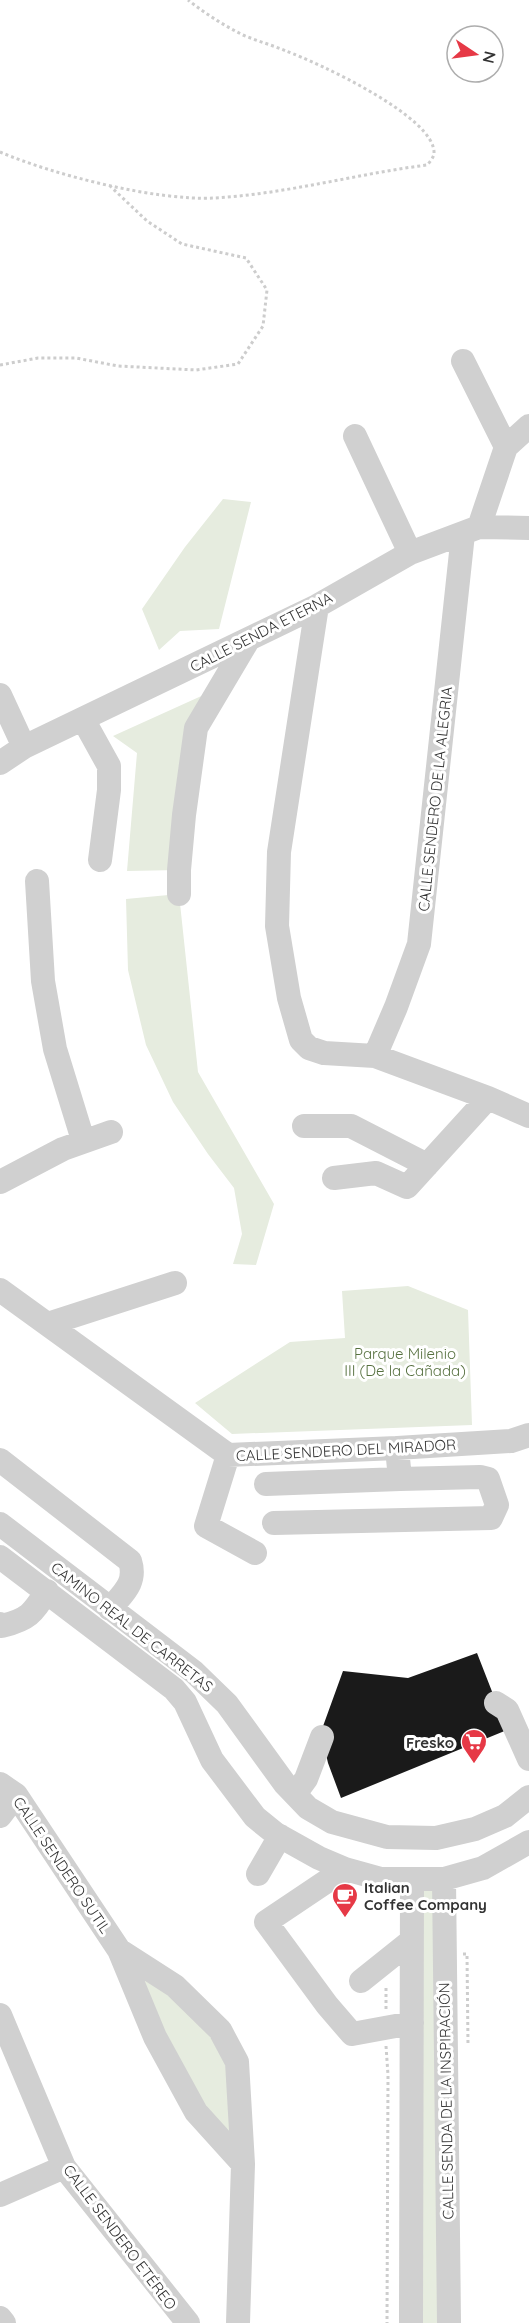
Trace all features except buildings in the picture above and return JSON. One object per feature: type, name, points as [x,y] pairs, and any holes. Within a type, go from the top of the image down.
[{"type":"street","points":[[463,362],[506,447],[529,426]]},
{"type":"street","points":[[355,436],[410,553]]},
{"type":"street","name":"CALLE SENDERO DE LA ALEGRIA","points":[[375,1056],[396,1008],[419,944],[471,530],[506,447]]},
{"type":"street","name":"CALLE SENDA ETERNA","points":[[0,763],[24,747],[247,642],[317,606],[410,553],[471,530],[529,528]]},
{"type":"street","points":[[317,606],[279,852],[277,926],[289,998],[301,1040],[309,1048],[324,1053],[375,1056],[488,1098],[529,1116]]},
{"type":"street","points":[[179,894],[178,870],[196,728],[247,642]]},
{"type":"street","points":[[0,695],[24,747]]},
{"type":"street","points":[[83,719],[109,766],[110,790],[100,860]]},
{"type":"street","points":[[37,881],[43,981],[55,1049],[83,1140]]},
{"type":"street","points":[[334,1178],[376,1173],[406,1187],[488,1098]]},
{"type":"street","points":[[304,1126],[351,1126],[427,1165]]},
{"type":"street","points":[[0,1182],[83,1140],[111,1132]]},
{"type":"street","points":[[48,1324],[175,1283]]},
{"type":"street","name":"CALLE SENDERO DEL MIRADOR","points":[[0,1290],[228,1455],[511,1441],[529,1435]]},
{"type":"street","points":[[397,1448],[400,1479]]},
{"type":"street","points":[[228,1455],[206,1526],[255,1553]]},
{"type":"street","points":[[0,1460],[130,1561],[134,1572],[132,1581],[110,1609]]},
{"type":"street","points":[[266,1484],[480,1477],[488,1479],[497,1505],[491,1518],[274,1523]]},
{"type":"street","name":"CAMINO REAL DE CARRETAS","points":[[0,1524],[194,1672],[227,1704],[297,1796],[334,1822],[387,1838],[436,1838],[475,1828],[505,1816],[529,1797]]},
{"type":"street","points":[[3,1566],[25,1543]]},
{"type":"street","name":"CAMINO REAL DE CARRETAS","points":[[3,1566],[46,1591],[174,1689],[185,1702],[219,1770],[255,1817],[274,1832],[319,1858],[345,1869],[381,1879],[444,1879],[483,1868],[521,1848]]},
{"type":"street","points":[[0,1624],[2,1626],[18,1622],[33,1613],[46,1591]]},
{"type":"street","points":[[529,1719],[506,1696],[493,1696],[507,1710],[529,1759]]},
{"type":"street","points":[[258,1874],[274,1832],[293,1825],[298,1817],[297,1796],[322,1737]]},
{"type":"street","points":[[297,1796],[317,1782],[328,1763]]},
{"type":"street","points":[[0,1816],[8,1789]]},
{"type":"street","name":"CALLE SENDERO SUTIL","points":[[8,1789],[119,1950],[155,2037],[196,2112],[243,2164]]},
{"type":"street","points":[[491,1822],[520,1816],[527,1821],[521,1848]]},
{"type":"street","points":[[319,1858],[305,1840],[304,1833],[309,1824],[334,1822]]},
{"type":"street","points":[[345,1869],[266,1922],[327,2006],[352,2034],[412,2023]]},
{"type":"street","name":"CALLE SENDA DE LA INSPIRACIÓN","points":[[444,1879],[450,2323]]},
{"type":"street","points":[[411,2323],[412,1880]]},
{"type":"street","points":[[361,1981],[411,1941]]},
{"type":"street","name":"CALLE SENDERO SUTIL","points":[[119,1950],[175,1986],[220,2030],[237,2062],[243,2164],[238,2323]]},
{"type":"street","name":"CALLE SENDERO ETÉREO","points":[[0,2015],[64,2167],[188,2323]]},
{"type":"street","points":[[412,2110],[446,2111]]},
{"type":"street","points":[[0,2195],[64,2167]]},
{"type":"street","points":[[0,2318],[4,2323]]},
{"type":"path","points":[[0,152],[60,172],[109,184],[182,197],[214,198],[325,184],[427,165],[434,156],[433,147],[425,133],[405,112],[372,92],[289,51],[245,36],[209,16],[188,0]]},
{"type":"path","points":[[0,364],[38,358],[76,358],[118,366],[196,370],[238,364],[263,326],[267,290],[246,258],[182,244],[147,221],[109,184]]},
{"type":"path","points":[[387,2323],[388,2075]]},
{"type":"green space","points":[[223,499],[251,502],[219,629],[180,631],[159,650],[142,609],[185,547]]},
{"type":"green space","points":[[219,688],[196,728],[179,870],[127,871],[137,753],[113,736]]},
{"type":"green space","points":[[179,894],[198,1072],[274,1204],[256,1265],[233,1264],[242,1234],[234,1188],[173,1102],[146,1045],[128,970],[126,899]]},
{"type":"green space","name":"Parque Milenio III (De la Cañada)","points":[[408,1286],[468,1310],[472,1425],[232,1434],[195,1403],[290,1342],[345,1338],[342,1291]]},
{"type":"green space","points":[[444,1879],[449,2323],[411,2323],[412,1880]]},
{"type":"green space","points":[[119,1950],[220,2030],[243,2164],[196,2112]]},
{"type":"place","name":"Fresko","points":[[474,1765]]},
{"type":"place","name":"Italian Coffee Company","points":[[345,1919]]}]
